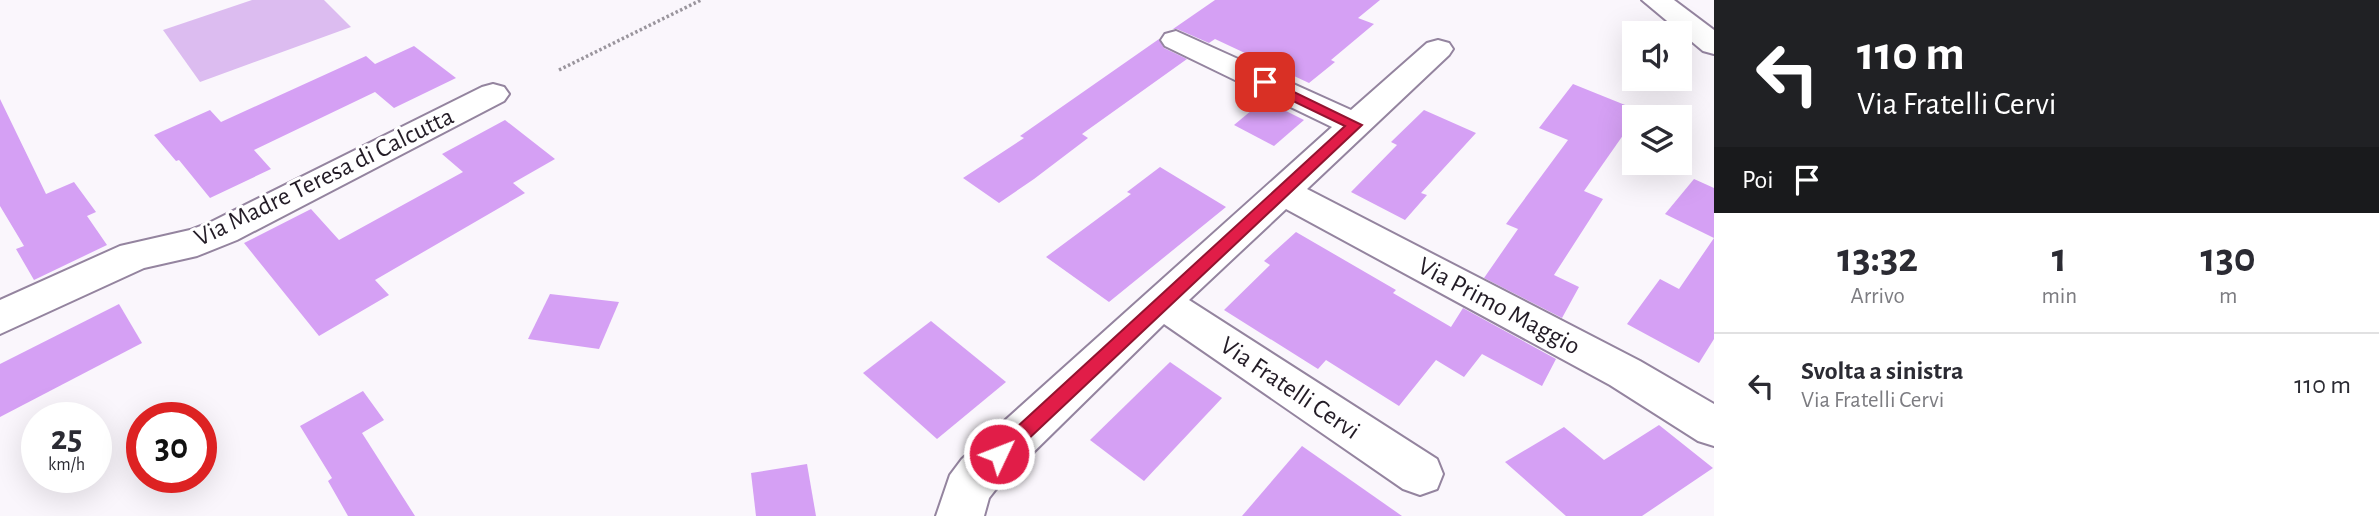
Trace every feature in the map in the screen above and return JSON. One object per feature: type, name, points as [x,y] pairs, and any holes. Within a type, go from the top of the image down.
[{"type":"street","points":[[1656,0],[1714,45]]},
{"type":"street","points":[[1176,40],[1355,125]]},
{"type":"street","points":[[960,516],[963,499],[971,482],[1161,302],[1438,49]]},
{"type":"street","name":"Via Madre Teresa di Calcutta","points":[[0,318],[122,260],[156,249],[197,242],[225,231],[492,94]]},
{"type":"street","name":"Via Primo Maggio","points":[[1282,191],[1625,373],[1714,427]]},
{"type":"street","name":"Via Fratelli Cervi","points":[[1161,302],[1420,474]]},
{"type":"path","points":[[559,70],[701,0]]},
{"type":"shaded area","points":[[252,0],[324,0],[351,27],[200,82],[163,30]]},
{"type":"building","points":[[1215,0],[1380,0],[1358,18],[1374,24],[1331,60],[1335,62],[1309,83],[1215,39],[1209,43],[1173,29]]},
{"type":"building","points":[[1159,39],[1164,48],[1187,59],[1082,134],[1088,138],[1034,179],[999,203],[963,178],[1024,138],[1020,136]]},
{"type":"building","points":[[414,46],[456,78],[394,108],[375,92],[254,150],[271,169],[210,198],[154,135],[210,110],[221,122],[366,56],[375,64]]},
{"type":"building","points":[[1573,84],[1625,105],[1622,105],[1622,137],[1584,191],[1603,199],[1554,275],[1579,287],[1562,318],[1484,278],[1518,229],[1506,224],[1568,140],[1539,128]]},
{"type":"building","points":[[0,99],[46,194],[74,182],[96,212],[87,216],[107,245],[34,280],[16,249],[24,246],[0,206]]},
{"type":"building","points":[[1264,100],[1304,120],[1274,146],[1234,125]]},
{"type":"building","points":[[1424,110],[1476,133],[1421,193],[1427,195],[1405,220],[1351,192],[1397,145],[1391,142]]},
{"type":"building","points":[[505,120],[555,159],[513,183],[525,193],[375,280],[389,295],[319,336],[244,243],[311,209],[339,240],[463,172],[442,154]]},
{"type":"building","points":[[1160,167],[1226,207],[1109,302],[1046,257],[1131,194],[1127,192]]},
{"type":"building","points":[[1694,179],[1714,188],[1714,238],[1665,214]]},
{"type":"building","points":[[1296,232],[1396,290],[1393,293],[1451,327],[1463,308],[1556,359],[1542,386],[1482,354],[1464,377],[1436,360],[1399,406],[1326,360],[1318,369],[1224,310],[1270,265],[1264,261]]},
{"type":"building","points":[[1714,238],[1714,339],[1699,363],[1627,324],[1660,279],[1679,289]]},
{"type":"building","points":[[550,294],[619,302],[599,349],[528,339]]},
{"type":"building","points":[[119,304],[142,343],[29,402],[21,402],[21,406],[0,417],[0,364]]},
{"type":"building","points":[[931,321],[1006,382],[937,439],[863,373]]},
{"type":"building","points":[[1170,362],[1222,398],[1144,481],[1090,440]]},
{"type":"building","points":[[363,391],[384,420],[362,433],[415,516],[348,516],[328,481],[332,478],[300,426]]},
{"type":"building","points":[[1659,425],[1713,468],[1642,516],[1566,516],[1505,462],[1564,427],[1604,460]]},
{"type":"building","points":[[1302,446],[1402,516],[1242,516]]},
{"type":"building","points":[[807,464],[816,516],[756,516],[751,473]]},
{"type":"route","points":[[999,454],[1355,125],[1265,82]]}]
